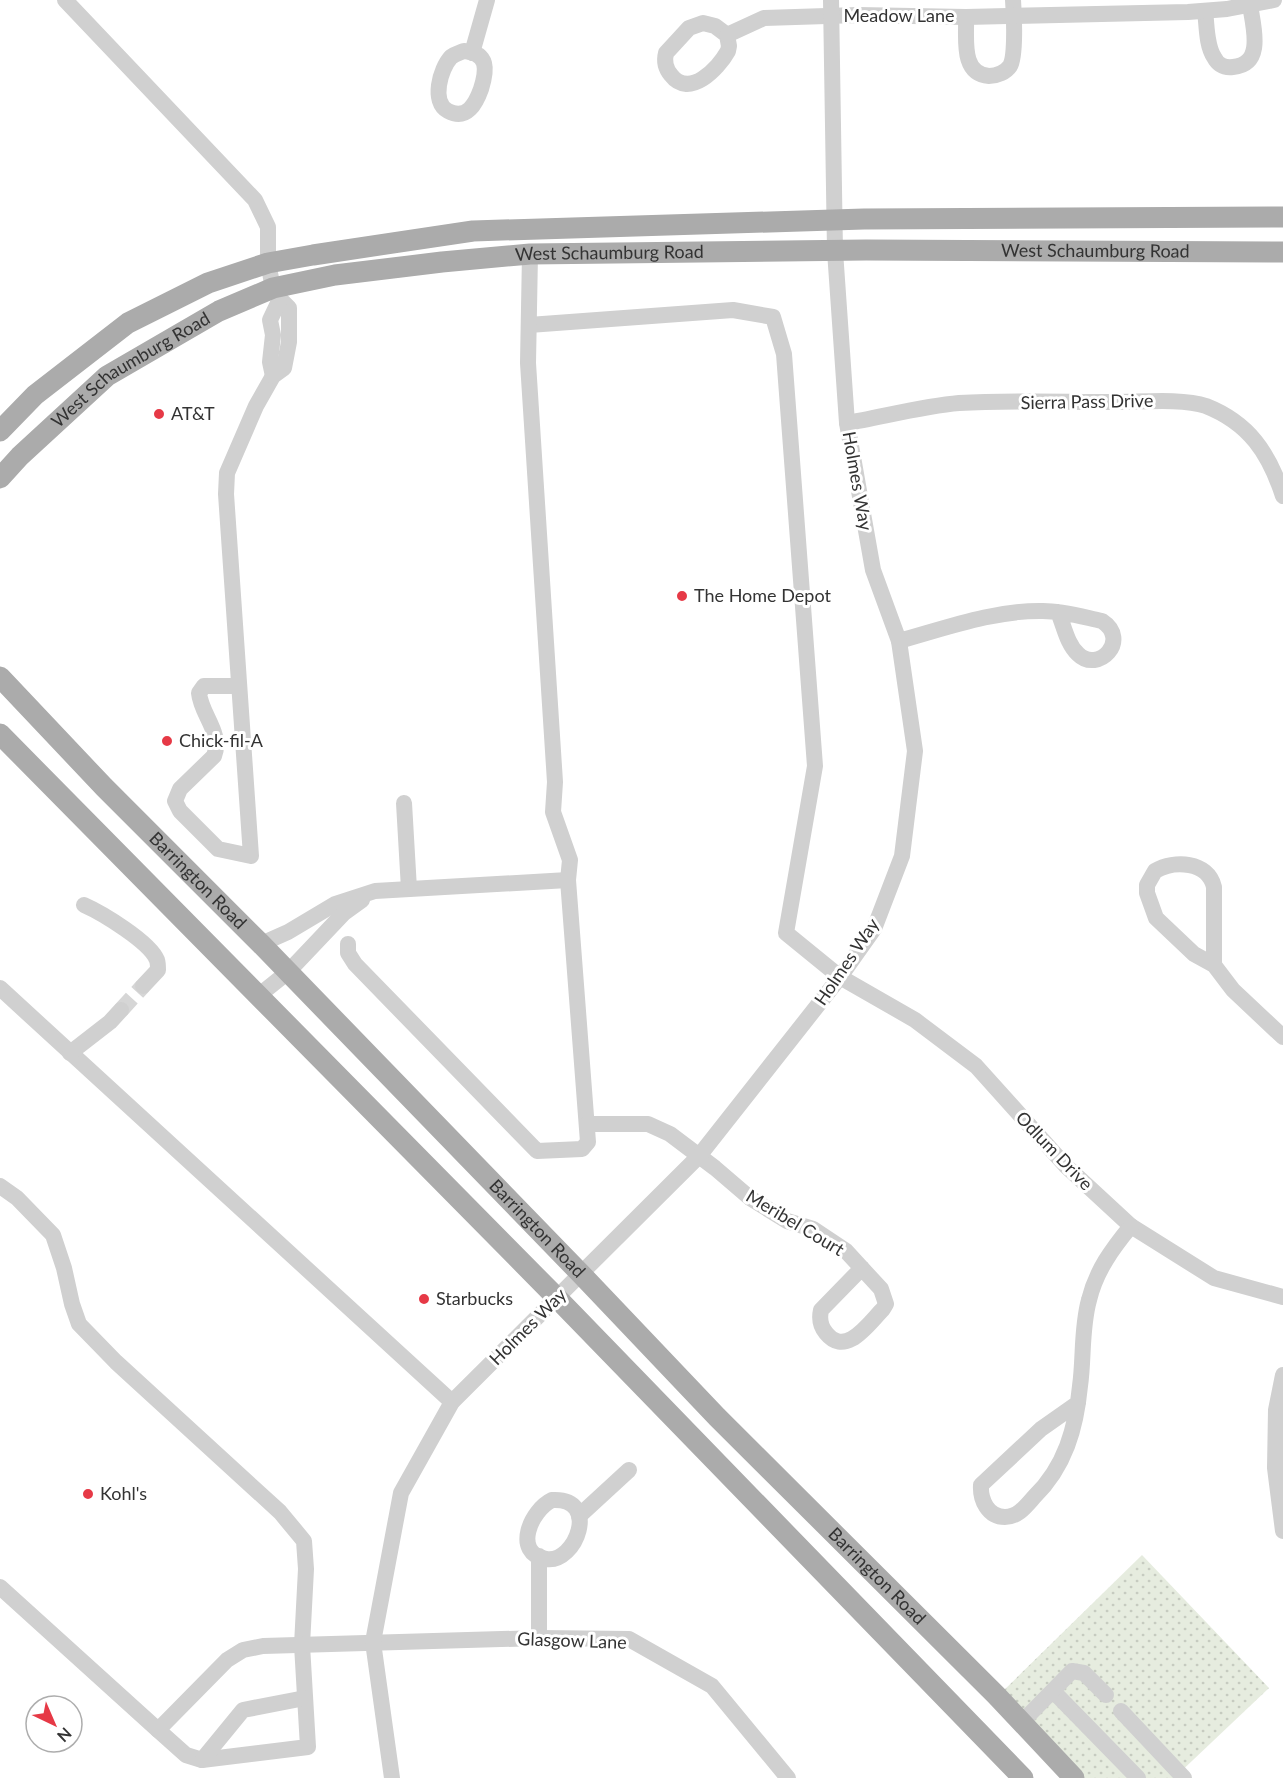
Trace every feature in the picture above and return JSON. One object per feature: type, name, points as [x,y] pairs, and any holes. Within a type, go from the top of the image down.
[{"type":"main road","name":"West Schaumburg Road","points":[[0,431],[35,395],[128,323],[208,283],[267,263],[473,231],[864,219],[1283,217]]},
{"type":"main road","name":"West Schaumburg Road","points":[[0,478],[20,456],[106,376],[219,311],[335,275],[530,254],[835,251],[1283,252]]},
{"type":"main road","name":"Barrington Road","points":[[0,677],[104,787],[261,944],[717,1417],[1022,1722],[1074,1778]]},
{"type":"main road","name":"Barrington Road","points":[[0,734],[557,1298],[1023,1778]]},
{"type":"street","points":[[65,0],[255,200],[268,227],[267,263],[276,293],[289,308],[290,342],[284,368],[273,376],[256,406],[226,473],[250,850],[215,837],[184,799],[188,781],[214,756],[217,748],[217,739],[200,703],[199,693],[204,686],[239,686]]},
{"type":"street","points":[[472,53],[487,0]]},
{"type":"street","name":"Meadow Lane","points":[[727,35],[764,18],[831,8],[966,17],[1014,8],[1205,11],[1274,0]]},
{"type":"street","points":[[1205,11],[1211,52],[1221,65],[1234,67],[1241,65],[1253,54],[1255,45],[1250,5]]},
{"type":"street","name":"Holmes Way","points":[[392,1778],[373,1642],[401,1493],[452,1402],[699,1156],[840,977],[874,929],[902,855],[915,751],[899,641],[873,570],[847,423],[835,251],[831,8]]},
{"type":"street","name":"Meadow Lane","points":[[966,17],[968,62],[981,74],[992,76],[1004,71],[1011,64],[1014,8]]},
{"type":"street","points":[[348,944],[348,953],[355,964],[537,1151],[582,1149],[588,1142],[568,880],[570,860],[553,812],[555,782],[529,375],[530,254]]},
{"type":"street","name":"Odlum Drive","points":[[529,325],[733,310],[773,317],[784,354],[815,766],[786,933],[840,977],[915,1020],[976,1065],[1065,1166],[1131,1226],[1214,1278],[1283,1297]]},
{"type":"street","name":"Sierra Pass Drive","points":[[847,423],[958,403],[1168,401],[1203,405],[1244,429],[1263,448],[1275,472],[1283,496]]},
{"type":"street","points":[[899,641],[993,616],[1041,611],[1058,612]]},
{"type":"street","points":[[404,804],[410,889]]},
{"type":"street","points":[[1214,965],[1214,887],[1209,874],[1197,866],[1169,866],[1155,871],[1147,885],[1147,893],[1156,918],[1194,954],[1214,965],[1233,990],[1283,1037]]},
{"type":"street","points":[[261,944],[288,932],[335,904],[375,891],[568,880]]},
{"type":"street","points":[[258,996],[288,972],[344,913],[375,891]]},
{"type":"street","points":[[84,905],[103,913],[116,922],[147,947],[157,960],[158,970],[143,986]]},
{"type":"street","points":[[0,988],[452,1402]]},
{"type":"street","points":[[70,1053],[110,1022],[121,1010]]},
{"type":"street","name":"Meribel Court","points":[[587,1124],[648,1124],[670,1134],[750,1198],[787,1221],[813,1229],[846,1251],[862,1268]]},
{"type":"street","points":[[0,1186],[17,1198],[53,1235],[79,1324],[116,1362],[280,1512],[304,1541],[306,1569],[302,1645],[308,1747],[202,1760],[186,1755],[0,1587]]},
{"type":"street","points":[[1078,1403],[1041,1429],[981,1485],[983,1503],[990,1511],[1001,1517],[1011,1517],[1019,1512],[1047,1485],[1061,1463],[1071,1438],[1078,1403],[1083,1331],[1090,1294],[1110,1251],[1131,1226]]},
{"type":"street","points":[[1283,1375],[1276,1410],[1275,1468],[1283,1532]]},
{"type":"street","points":[[579,1516],[629,1470]]},
{"type":"street","points":[[552,1500],[559,1500],[573,1505],[579,1516],[580,1526],[565,1553],[551,1559],[539,1556],[531,1550],[526,1536],[540,1508],[552,1500]]},
{"type":"street","points":[[539,1556],[539,1638]]},
{"type":"street","name":"Glasgow Lane","points":[[158,1730],[227,1660],[243,1650],[263,1646],[539,1638],[629,1639],[712,1686],[788,1778]]},
{"type":"street","points":[[1022,1722],[1072,1671],[1084,1673],[1106,1695]]},
{"type":"street","points":[[1053,1690],[1138,1778]]},
{"type":"street","points":[[202,1760],[243,1710],[305,1698]]},
{"type":"street","points":[[1121,1711],[1184,1778]]},
{"type":"shaded area","points":[[1142,1555],[1269,1688],[1174,1778],[1081,1778],[1000,1694]]},
{"type":"tunnel","points":[[121,1010],[143,986]]},
{"type":"place","name":"AT&T","points":[[159,414]]},
{"type":"place","name":"The Home Depot","points":[[682,596]]},
{"type":"place","name":"Chick-fil-A","points":[[167,741]]},
{"type":"place","name":"Starbucks","points":[[424,1299]]},
{"type":"place","name":"Kohl's","points":[[88,1494]]}]
